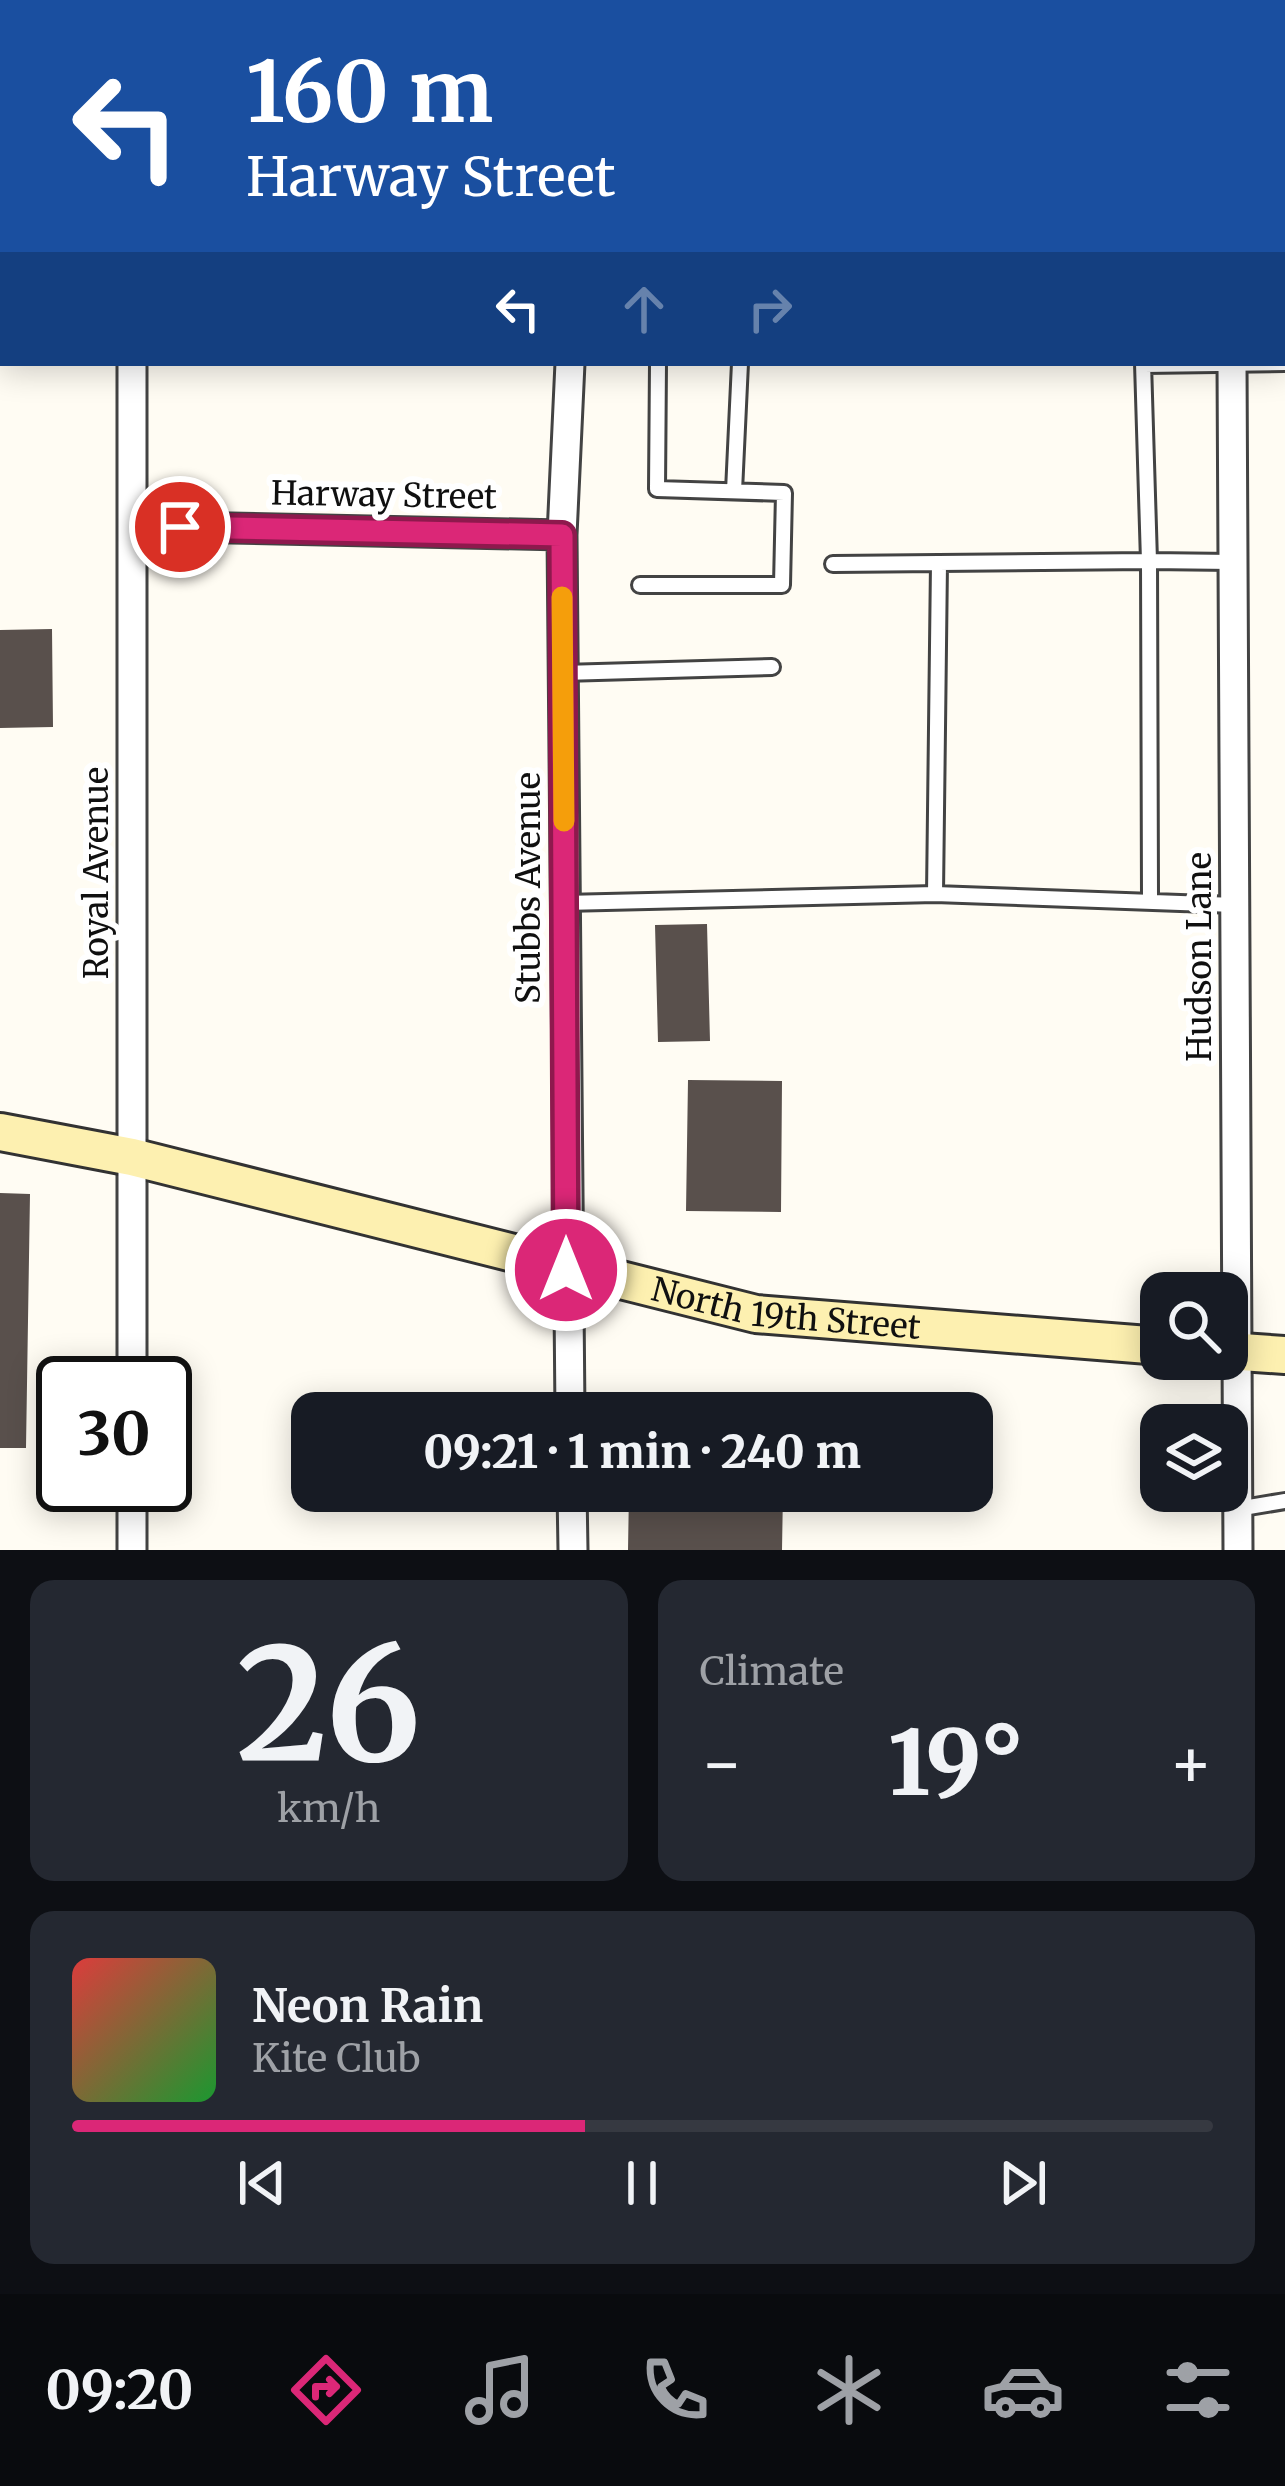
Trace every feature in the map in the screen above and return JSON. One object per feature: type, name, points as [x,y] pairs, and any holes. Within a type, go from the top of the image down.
[{"type":"street","name":"Royal Avenue","points":[[132,366],[132,1356]]},
{"type":"street","name":"Stubbs Avenue","points":[[569,1392],[562,535],[570,366]]},
{"type":"street","name":"Hudson Lane","points":[[1232,366],[1233,1272]]},
{"type":"street","name":"Harway Street","points":[[132,526],[562,535]]},
{"type":"street","name":"North 19th Street","points":[[0,1132],[132,1156],[566,1270],[755,1314],[830,1324],[1140,1345]]},
{"type":"street","points":[[1248,1352],[1285,1354]]},
{"type":"street","points":[[132,1512],[132,1550]]},
{"type":"street","points":[[572,1512],[573,1550]]},
{"type":"street","name":"Hudson Lane","points":[[1238,1512],[1238,1550]]},
{"type":"lane","points":[[640,585],[782,585],[784,493],[657,489],[658,366]]},
{"type":"lane","points":[[734,491],[740,366]]},
{"type":"lane","points":[[1144,366],[1150,561],[1150,898]]},
{"type":"lane","points":[[833,564],[1233,562]]},
{"type":"lane","points":[[935,894],[939,563]]},
{"type":"lane","points":[[563,673],[772,668]]},
{"type":"lane","points":[[564,903],[935,894],[1235,904]]},
{"type":"lane","points":[[1248,1508],[1285,1502]]},
{"type":"building","points":[[52,629],[53,727],[0,728],[0,630]]},
{"type":"building","points":[[707,924],[710,1041],[658,1042],[655,925]]},
{"type":"building","points":[[688,1080],[782,1081],[781,1212],[686,1211]]},
{"type":"building","points":[[0,1193],[30,1194],[26,1448],[0,1448]]},
{"type":"building","points":[[629,1512],[783,1512],[782,1550],[628,1550]]},
{"type":"slow traffic","points":[[562,597],[564,821]]},
{"type":"route","points":[[180,527],[562,535],[566,1270]]}]
